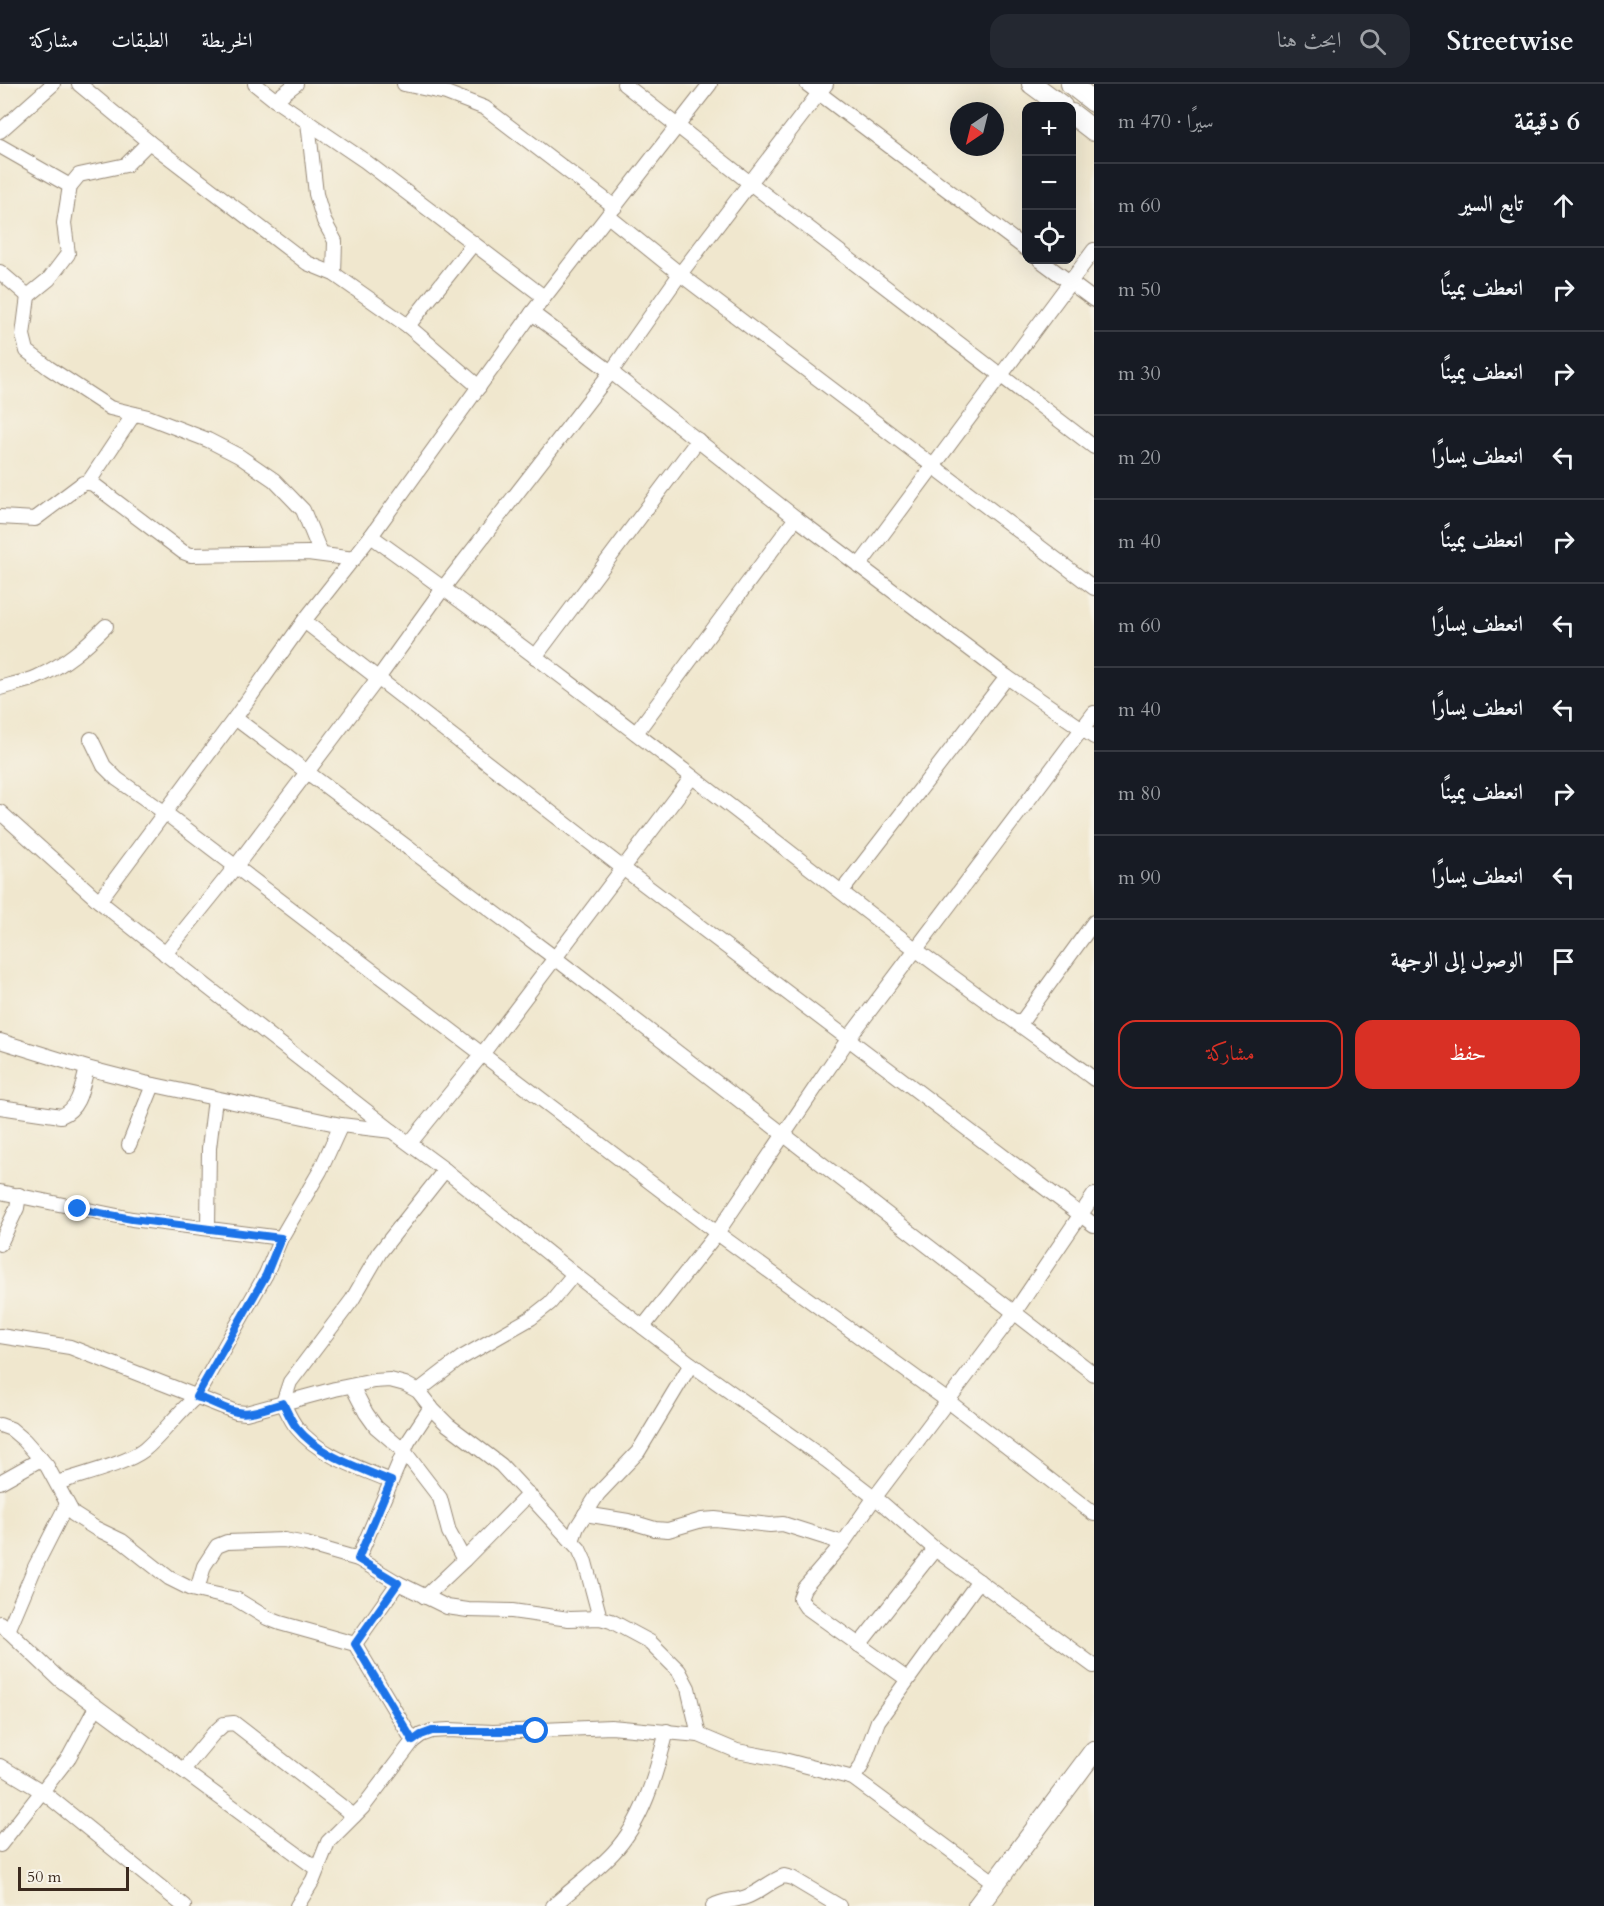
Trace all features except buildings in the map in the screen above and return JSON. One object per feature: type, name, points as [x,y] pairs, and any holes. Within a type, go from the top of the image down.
[{"type":"main road","points":[[1032,84],[1057,102]]},
{"type":"main road","points":[[1071,84],[1094,102]]},
{"type":"main road","points":[[1076,118],[1094,131]]},
{"type":"main road","points":[[978,1906],[1092,1759]]},
{"type":"street","points":[[0,131],[53,84]]},
{"type":"street","points":[[79,84],[149,142],[307,263],[334,274],[408,326],[479,387]]},
{"type":"street","points":[[255,84],[365,162],[544,297]]},
{"type":"street","points":[[275,100],[296,84]]},
{"type":"street","points":[[404,84],[446,93],[485,108],[612,211],[680,274],[1094,588]]},
{"type":"street","points":[[624,84],[1094,447]]},
{"type":"street","points":[[99,901],[304,621],[371,536],[532,313],[710,84]]},
{"type":"street","points":[[807,84],[822,88],[1022,246]]},
{"type":"street","points":[[165,954],[236,866],[444,587],[611,372],[680,274],[822,88]]},
{"type":"street","points":[[308,122],[316,194],[324,221],[335,241],[334,274]]},
{"type":"street","points":[[149,142],[126,165],[79,175],[70,186],[64,223],[68,254],[49,279],[28,296],[23,335],[27,351],[110,408],[208,440],[239,456],[274,480],[303,510],[321,554]]},
{"type":"street","points":[[0,146],[70,186]]},
{"type":"street","points":[[408,326],[474,244]]},
{"type":"street","points":[[859,566],[1094,250]]},
{"type":"street","points":[[1045,264],[1094,300]]},
{"type":"street","points":[[0,272],[28,296]]},
{"type":"street","points":[[532,313],[859,566],[1007,677],[1094,737]]},
{"type":"street","points":[[88,483],[134,414]]},
{"type":"street","points":[[535,657],[698,440]]},
{"type":"street","points":[[0,517],[35,519],[83,483],[88,483],[93,484],[190,555],[321,554],[354,559]]},
{"type":"street","points":[[636,733],[796,518]]},
{"type":"street","points":[[371,536],[444,587],[916,949],[1094,1079]]},
{"type":"street","points":[[304,621],[624,869],[1094,1225]]},
{"type":"street","points":[[0,688],[36,678],[59,666],[80,652],[106,626]]},
{"type":"street","points":[[842,891],[1007,677]]},
{"type":"street","points":[[643,1327],[717,1233],[849,1038],[1094,712]]},
{"type":"street","points":[[235,718],[555,958],[1094,1374]]},
{"type":"street","points":[[91,739],[104,766],[117,779],[236,866],[717,1233],[948,1401],[1094,1514]]},
{"type":"street","points":[[410,1143],[483,1053],[692,777]]},
{"type":"street","points":[[0,812],[99,901],[445,1170],[574,1274],[691,1364],[875,1497],[935,1549],[1094,1666]]},
{"type":"street","points":[[1020,1024],[1094,922]]},
{"type":"street","points":[[0,1041],[87,1068],[153,1085],[341,1125],[392,1131]]},
{"type":"street","points":[[0,1107],[61,1116],[70,1113],[76,1105],[87,1068]]},
{"type":"street","points":[[129,1145],[153,1085]]},
{"type":"street","points":[[207,1228],[209,1148],[215,1099]]},
{"type":"street","points":[[57,1483],[116,1463],[143,1450],[196,1397],[266,1275],[281,1238],[320,1171],[341,1125]]},
{"type":"street","points":[[391,1481],[325,1452],[307,1439],[295,1426],[283,1403],[290,1382],[352,1300],[380,1252],[445,1170]]},
{"type":"street","points":[[0,1192],[132,1219],[281,1238]]},
{"type":"street","points":[[907,1679],[806,1607],[800,1599],[804,1588],[843,1543],[1014,1313],[1094,1195]]},
{"type":"street","points":[[0,1244],[17,1208],[19,1196]]},
{"type":"street","points":[[418,1391],[461,1358],[531,1318],[550,1303],[574,1274]]},
{"type":"street","points":[[0,1336],[70,1347],[236,1412],[246,1413],[352,1386],[390,1380],[405,1384],[418,1391],[448,1425],[501,1465],[579,1549],[585,1562],[600,1618]]},
{"type":"street","points":[[572,1541],[585,1514],[605,1484],[638,1452],[691,1364]]},
{"type":"street","points":[[352,1386],[376,1427],[404,1451],[440,1498],[449,1532],[464,1560]]},
{"type":"street","points":[[358,1559],[404,1451],[417,1426],[431,1407]]},
{"type":"street","points":[[0,1425],[11,1429],[24,1440],[48,1466],[73,1514],[122,1542],[169,1578],[183,1586],[236,1599],[267,1618],[295,1628],[355,1644],[413,1741]]},
{"type":"street","points":[[0,1482],[41,1459]]},
{"type":"street","points":[[425,1597],[529,1494]]},
{"type":"street","points":[[67,1504],[4,1627],[59,1679],[317,1869]]},
{"type":"street","points":[[585,1514],[668,1530],[702,1520],[715,1519],[770,1525],[783,1524],[843,1543]]},
{"type":"street","points":[[197,1590],[204,1566],[218,1546],[227,1542],[284,1540],[358,1559],[398,1583],[447,1607],[512,1611],[569,1619],[600,1618],[612,1621],[650,1642],[679,1671],[688,1689],[699,1735]]},
{"type":"street","points":[[859,1645],[935,1549]]},
{"type":"street","points":[[853,1778],[861,1767],[878,1721],[979,1581]]},
{"type":"street","points":[[355,1644],[398,1583]]},
{"type":"street","points":[[0,1845],[69,1756],[96,1707]]},
{"type":"street","points":[[183,1770],[213,1734],[224,1724],[234,1723],[354,1816]]},
{"type":"street","points":[[297,1906],[313,1880],[328,1842],[376,1791],[413,1741],[432,1731],[449,1730],[494,1732],[611,1727],[667,1731],[699,1735],[737,1751],[780,1759],[853,1778],[995,1883]]},
{"type":"street","points":[[553,1906],[614,1853],[628,1834],[656,1774],[667,1731]]},
{"type":"street","points":[[0,1766],[43,1792],[184,1906]]},
{"type":"street","points":[[713,1906],[758,1893],[784,1876],[792,1878],[839,1906]]},
{"type":"route","points":[[78,1209],[132,1219],[281,1238],[266,1275],[196,1397],[236,1412],[246,1413],[283,1403],[295,1426],[307,1439],[325,1452],[391,1481],[358,1559],[398,1583],[355,1644],[413,1741],[432,1731],[536,1731]]}]
